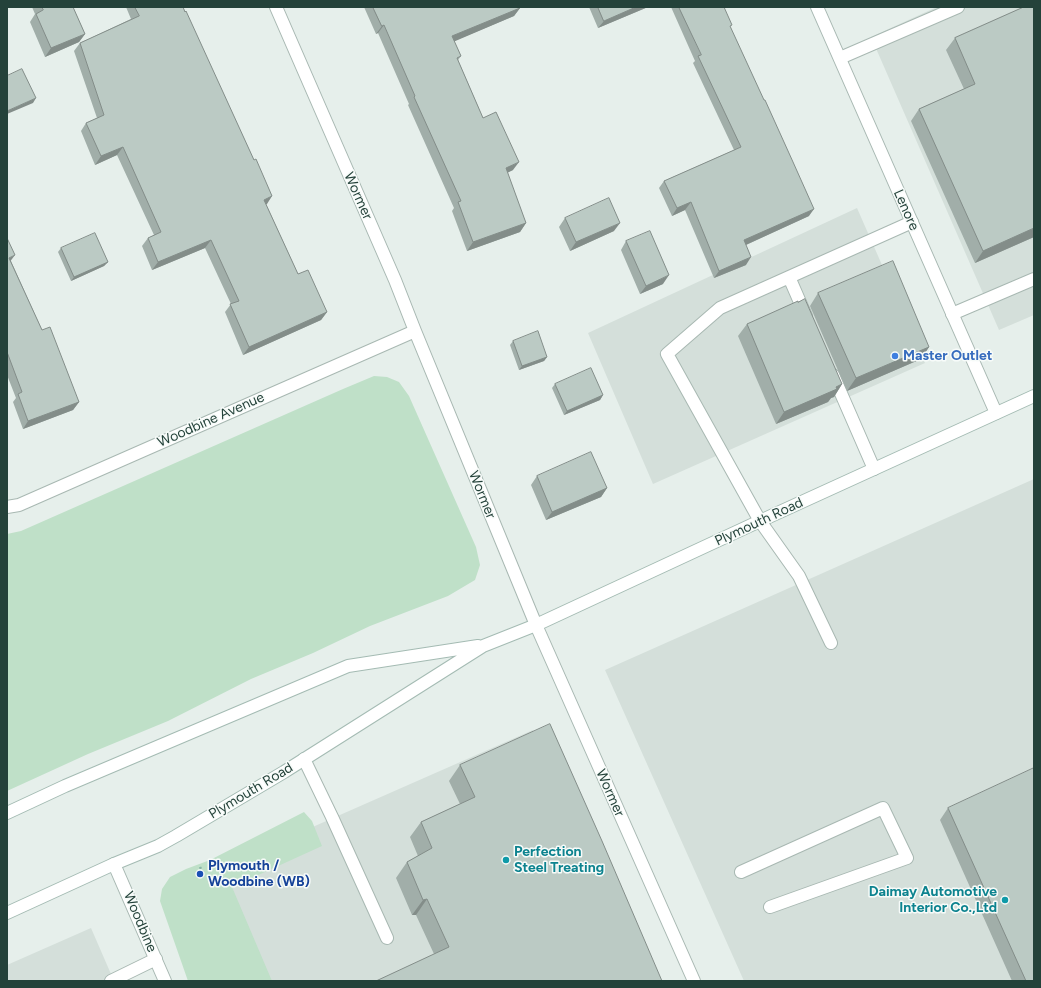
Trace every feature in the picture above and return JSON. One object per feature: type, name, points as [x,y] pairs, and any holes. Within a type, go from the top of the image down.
[{"type":"street","name":"Wormer","points":[[276,7],[395,280],[536,625],[694,981]]},
{"type":"street","name":"Lenore","points":[[817,7],[996,413]]},
{"type":"street","points":[[840,58],[958,7]]},
{"type":"street","points":[[831,643],[799,576],[760,521],[667,354],[720,308],[912,222]]},
{"type":"street","points":[[789,277],[811,327]]},
{"type":"street","points":[[952,314],[1034,279]]},
{"type":"street","name":"Woodbine Avenue","points":[[7,507],[26,502],[415,331]]},
{"type":"street","points":[[827,363],[874,469]]},
{"type":"street","name":"Plymouth Road","points":[[7,913],[114,864],[158,846],[176,836],[304,759],[483,646],[536,625],[1034,396]]},
{"type":"street","name":"Plymouth Road","points":[[7,813],[64,786],[348,666],[483,646]]},
{"type":"street","points":[[304,759],[387,938]]},
{"type":"street","points":[[741,872],[883,808],[907,858],[770,907]]},
{"type":"street","name":"Woodbine","points":[[114,864],[166,981]]},
{"type":"street","points":[[111,981],[156,959]]},
{"type":"path","points":[[200,867],[204,875]]},
{"type":"shaded area","points":[[937,7],[1034,7],[1034,315],[999,330],[871,37]]},
{"type":"shaded area","points":[[857,208],[925,363],[653,484],[588,333]]},
{"type":"shaded area","points":[[1034,479],[1034,981],[744,981],[605,670]]},
{"type":"shaded area","points":[[533,730],[644,981],[206,981],[165,892]]},
{"type":"shaded area","points":[[91,928],[114,981],[7,981],[7,965]]},
{"type":"green space","points":[[374,376],[387,377],[399,382],[409,396],[476,547],[480,565],[475,580],[448,596],[370,626],[313,653],[251,679],[168,721],[88,754],[7,791],[7,534],[21,531]]},
{"type":"green space","points":[[304,812],[312,821],[322,846],[232,887],[272,981],[188,981],[160,901],[162,889],[170,877],[210,860]]},
{"type":"building","points":[[42,7],[73,7],[85,34],[51,48],[36,14],[43,10]]},
{"type":"building","points":[[135,7],[183,7],[185,12],[186,11],[272,196],[264,200],[298,274],[308,270],[327,312],[249,347],[230,304],[239,301],[211,240],[158,262],[148,238],[161,232],[123,147],[101,156],[86,123],[104,115],[80,43],[139,16]]},
{"type":"building","points":[[373,7],[520,7],[452,36],[461,56],[457,58],[483,118],[496,112],[519,162],[506,168],[526,223],[473,242],[458,202],[461,201],[414,97],[415,96],[384,25],[382,26]]},
{"type":"building","points":[[598,7],[636,7],[604,21]]},
{"type":"building","points":[[679,7],[724,7],[732,25],[730,26],[814,209],[744,240],[751,257],[719,271],[691,202],[677,208],[664,181],[741,147],[698,56],[701,55]]},
{"type":"building","points":[[1024,7],[1034,7],[1034,228],[983,251],[919,109],[975,84],[955,38]]},
{"type":"building","points":[[22,69],[36,98],[7,111],[7,76]]},
{"type":"building","points":[[609,198],[620,223],[576,242],[565,218]]},
{"type":"building","points":[[650,231],[669,275],[646,286],[626,241]]},
{"type":"building","points":[[95,233],[108,262],[74,277],[61,248]]},
{"type":"building","points":[[7,238],[15,255],[9,258],[42,330],[50,327],[79,402],[28,421],[18,394],[22,392],[7,352]]},
{"type":"building","points":[[893,261],[929,347],[856,378],[818,293]]},
{"type":"building","points":[[805,299],[842,384],[836,387],[837,389],[784,412],[747,324]]},
{"type":"building","points":[[538,331],[547,357],[522,366],[513,341]]},
{"type":"building","points":[[591,368],[603,395],[567,411],[555,384]]},
{"type":"building","points":[[591,452],[607,488],[552,512],[537,476]]},
{"type":"building","name":"Perfection Steel Treating","points":[[550,724],[662,981],[376,981],[449,947],[427,899],[423,900],[407,862],[432,848],[421,822],[475,797],[460,765]]},
{"type":"building","name":"Daimay Automotive Interior Co.,Ltd","points":[[1034,768],[1034,981],[1026,981],[948,808]]},
{"type":"place","name":"Master Outlet","points":[[895,356]]},
{"type":"place","name":"Perfection Steel Treating","points":[[506,860]]},
{"type":"place","name":"Plymouth / Woodbine (WB)","points":[[200,874]]},
{"type":"place","name":"Daimay Automotive Interior Co.,Ltd","points":[[1005,900]]}]
